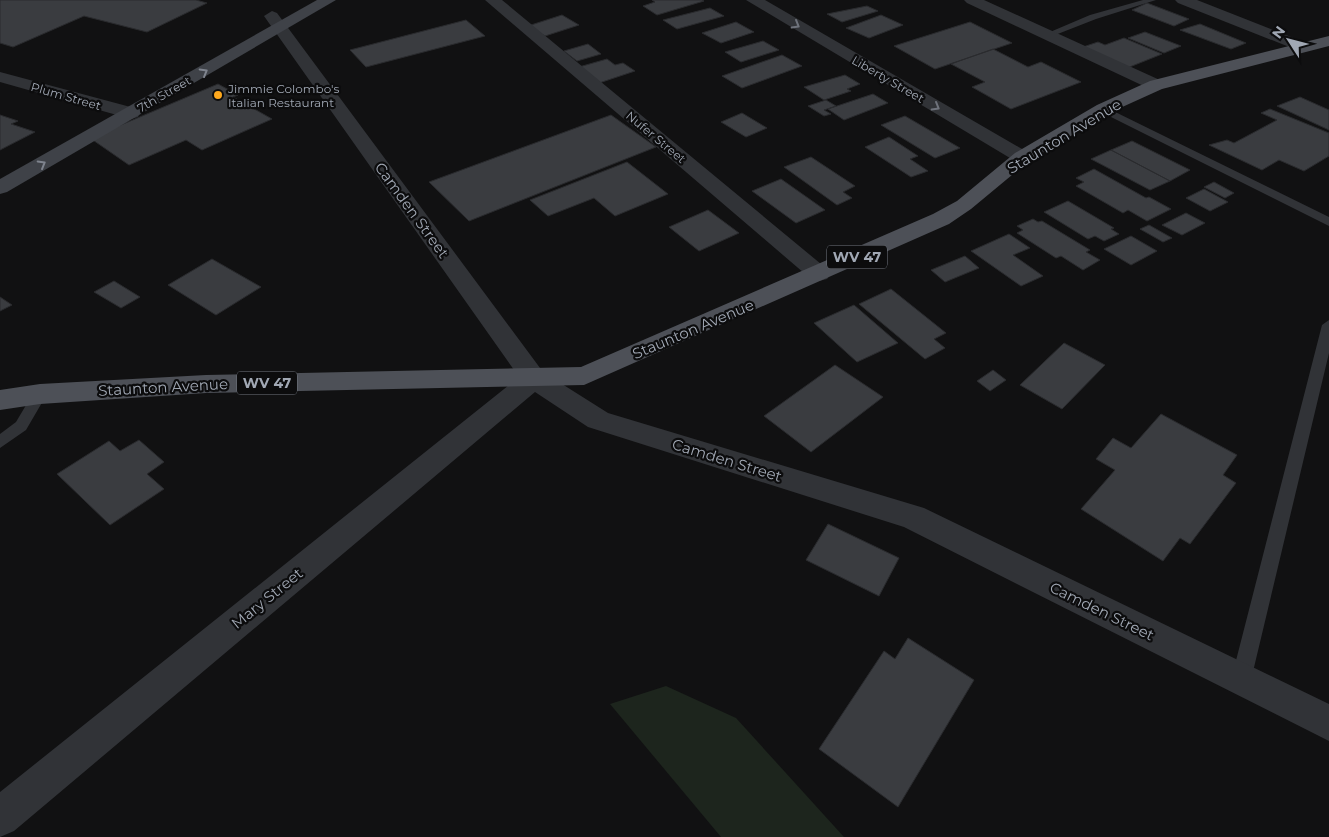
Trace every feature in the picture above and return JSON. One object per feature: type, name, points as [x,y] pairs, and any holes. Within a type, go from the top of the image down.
[{"type":"main road","name":"7th Street","points":[[0,188],[131,113],[276,22],[299,0]]},
{"type":"main road","name":"7th Street","points":[[0,171],[111,108],[276,22],[328,0]]},
{"type":"main road","name":"Staunton Avenue","points":[[0,400],[40,394],[206,384],[534,379],[584,376],[941,219],[964,205],[1022,157],[1103,109],[1156,85],[1329,41]]},
{"type":"street","name":"Nufer Street","points":[[493,0],[819,274]]},
{"type":"street","name":"Liberty Street","points":[[754,0],[1022,157]]},
{"type":"street","points":[[972,0],[1156,85]]},
{"type":"street","points":[[1183,0],[1303,47]]},
{"type":"street","name":"Camden Street","points":[[276,22],[534,379],[598,420],[913,517],[1329,723]]},
{"type":"street","name":"Plum Street","points":[[0,77],[131,113]]},
{"type":"street","name":"Mary Street","points":[[0,817],[534,379]]},
{"type":"lane","points":[[1046,34],[1093,17],[1152,0]]},
{"type":"lane","points":[[1103,109],[1329,222]]},
{"type":"lane","points":[[1241,680],[1329,325]]},
{"type":"lane","points":[[0,442],[21,426],[40,394]]},
{"type":"shaded area","points":[[666,686],[736,718],[844,837],[721,837],[610,704]]},
{"type":"building","points":[[0,0],[196,0],[207,3],[147,32],[84,16],[13,47],[0,43]]},
{"type":"building","points":[[652,0],[704,1],[657,15],[643,6],[655,2]]},
{"type":"building","points":[[1147,3],[1189,19],[1174,26],[1132,10]]},
{"type":"building","points":[[867,6],[878,11],[842,22],[827,14]]},
{"type":"building","points":[[710,8],[724,16],[677,29],[663,20]]},
{"type":"building","points":[[562,15],[579,25],[545,36],[528,26]]},
{"type":"building","points":[[881,15],[903,25],[869,38],[846,28]]},
{"type":"building","points":[[466,20],[485,36],[366,67],[350,50]]},
{"type":"building","points":[[736,22],[754,32],[721,43],[702,33]]},
{"type":"building","points":[[970,22],[1012,43],[935,69],[894,46]]},
{"type":"building","points":[[1200,24],[1246,43],[1231,49],[1180,30]]},
{"type":"building","points":[[1145,32],[1181,46],[1164,53],[1128,38]]},
{"type":"building","points":[[1124,38],[1162,54],[1127,68],[1083,47],[1098,42],[1105,45]]},
{"type":"building","points":[[763,41],[779,50],[741,62],[725,52]]},
{"type":"building","points":[[588,44],[601,54],[577,61],[564,51]]},
{"type":"building","points":[[993,49],[1028,67],[1041,62],[1081,82],[1011,109],[972,87],[985,82],[951,64]]},
{"type":"building","points":[[782,55],[802,66],[742,88],[722,76]]},
{"type":"building","points":[[607,59],[615,65],[623,63],[635,71],[599,83],[579,67]]},
{"type":"building","points":[[845,75],[860,84],[847,89],[851,91],[824,100],[804,87]]},
{"type":"building","points":[[218,84],[238,95],[233,97],[272,119],[202,150],[186,140],[129,165],[90,138]]},
{"type":"building","points":[[873,94],[888,103],[844,120],[828,109]]},
{"type":"building","points":[[1300,97],[1329,110],[1329,130],[1277,106]]},
{"type":"building","points":[[826,100],[836,106],[824,110],[831,114],[824,116],[808,106]]},
{"type":"building","points":[[1270,109],[1329,133],[1329,156],[1304,171],[1279,160],[1262,170],[1209,145],[1227,140],[1234,143],[1277,120],[1261,113]]},
{"type":"building","points":[[742,113],[767,128],[746,137],[721,122]]},
{"type":"building","points":[[0,115],[18,121],[11,124],[35,132],[0,150]]},
{"type":"building","points":[[611,115],[656,147],[469,221],[429,182]]},
{"type":"building","points":[[905,116],[960,148],[935,158],[881,125]]},
{"type":"building","points":[[889,137],[918,156],[910,159],[928,171],[911,177],[865,147]]},
{"type":"building","points":[[1132,141],[1190,170],[1170,181],[1111,150]]},
{"type":"building","points":[[1111,150],[1170,181],[1150,190],[1091,159]]},
{"type":"building","points":[[811,157],[855,186],[843,192],[852,198],[837,205],[784,167]]},
{"type":"building","points":[[627,162],[668,194],[615,216],[594,198],[548,216],[530,200]]},
{"type":"building","points":[[1094,169],[1146,198],[1149,197],[1171,209],[1147,221],[1128,210],[1123,213],[1076,186],[1084,182],[1076,178]]},
{"type":"building","points":[[781,179],[825,210],[796,223],[752,191]]},
{"type":"building","points":[[1214,182],[1234,193],[1225,198],[1204,187]]},
{"type":"building","points":[[1204,189],[1228,202],[1210,211],[1186,198]]},
{"type":"building","points":[[1068,201],[1114,228],[1111,229],[1119,234],[1104,241],[1095,236],[1088,239],[1044,212]]},
{"type":"building","points":[[708,210],[739,233],[699,251],[669,227]]},
{"type":"building","points":[[1186,213],[1205,223],[1182,235],[1162,225]]},
{"type":"building","points":[[1033,219],[1038,222],[1042,221],[1090,250],[1086,252],[1100,260],[1083,270],[1061,256],[1056,258],[1017,233],[1023,230],[1017,226]]},
{"type":"building","points":[[1149,225],[1172,238],[1163,242],[1140,229]]},
{"type":"building","points":[[1009,234],[1030,248],[1013,255],[1043,276],[1021,286],[971,251]]},
{"type":"building","points":[[1131,236],[1157,251],[1131,265],[1104,249]]},
{"type":"building","points":[[965,256],[979,268],[945,282],[931,270]]},
{"type":"building","points":[[212,259],[261,287],[216,315],[168,285]]},
{"type":"building","points":[[114,281],[140,297],[121,308],[94,292]]},
{"type":"building","points":[[891,289],[946,333],[934,339],[945,348],[925,359],[859,304]]},
{"type":"building","points":[[0,297],[12,305],[0,311]]},
{"type":"building","points":[[854,305],[898,343],[857,362],[814,323]]},
{"type":"building","points":[[1064,343],[1105,365],[1062,409],[1020,385]]},
{"type":"building","points":[[835,365],[883,397],[811,452],[764,416]]},
{"type":"building","points":[[993,370],[1006,380],[990,391],[977,381]]},
{"type":"building","points":[[1161,414],[1237,455],[1223,475],[1236,483],[1190,544],[1180,538],[1163,561],[1081,509],[1115,470],[1096,459],[1113,438],[1131,448]]},
{"type":"building","points":[[139,440],[164,462],[147,474],[164,489],[110,525],[57,474],[109,441],[120,451]]},
{"type":"building","points":[[828,524],[899,558],[879,596],[806,560]]},
{"type":"building","points":[[908,638],[974,680],[898,807],[819,749],[884,651],[895,659]]},
{"type":"place","name":"Jimmie Colombo's Italian Restaurant","points":[[218,95]]}]
